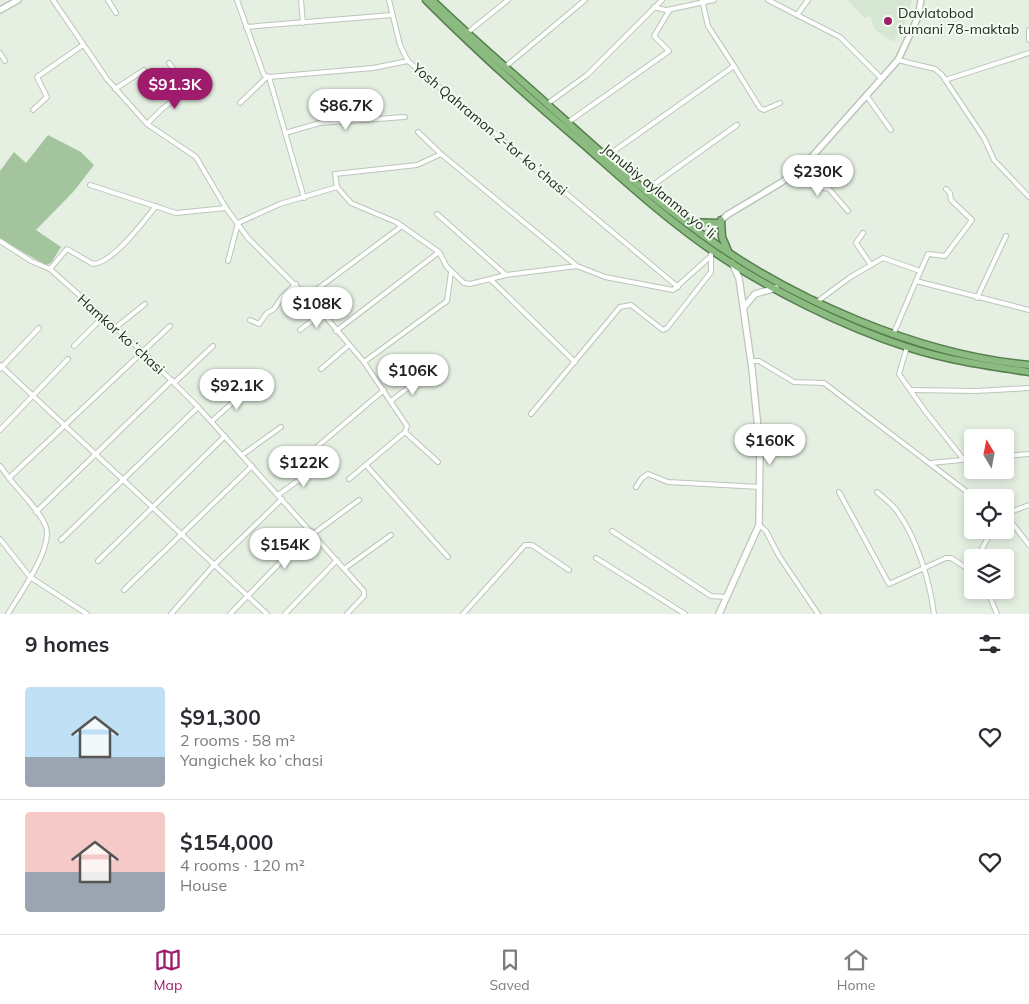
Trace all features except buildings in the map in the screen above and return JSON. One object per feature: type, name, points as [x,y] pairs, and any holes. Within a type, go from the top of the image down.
[{"type":"highway","name":"Janubiy aylanma yoʻli","points":[[426,0],[522,91],[711,253],[732,262],[776,288],[832,317],[907,347],[988,366],[1029,372]]},
{"type":"highway","name":"Janubiy aylanma yoʻli","points":[[432,0],[567,123],[684,222],[767,276],[840,313],[893,335],[969,355],[1029,366]]},
{"type":"highway","points":[[684,222],[698,224],[720,221],[722,237],[728,252]]},
{"type":"main road","points":[[719,614],[760,526],[760,448],[751,361],[739,278],[732,262]]},
{"type":"main road","points":[[744,307],[755,294],[776,288]]},
{"type":"street","points":[[0,10],[18,0]]},
{"type":"street","points":[[53,0],[115,89],[147,124],[196,157],[226,208],[248,238],[308,296],[364,362],[407,426],[405,432],[349,479]]},
{"type":"street","points":[[108,0],[116,13]]},
{"type":"street","points":[[237,0],[262,70],[268,77],[304,198]]},
{"type":"street","points":[[301,0],[303,22]]},
{"type":"street","points":[[389,0],[400,46],[408,61]]},
{"type":"street","points":[[467,33],[508,0]]},
{"type":"street","points":[[505,66],[586,0]]},
{"type":"street","points":[[547,104],[587,75],[662,0]]},
{"type":"street","points":[[654,7],[669,11],[714,0]]},
{"type":"street","points":[[768,0],[840,37],[881,78]]},
{"type":"street","points":[[797,15],[808,0]]},
{"type":"street","points":[[704,1],[708,26],[760,108],[764,110],[780,103]]},
{"type":"street","points":[[704,236],[720,221],[801,168],[898,60],[912,32],[922,1]]},
{"type":"street","points":[[567,123],[667,54],[669,49],[654,36],[669,11]]},
{"type":"street","points":[[246,27],[392,15]]},
{"type":"street","points":[[1029,30],[1029,40]]},
{"type":"street","points":[[34,110],[48,97],[37,77],[83,45]]},
{"type":"street","points":[[0,53],[5,60]]},
{"type":"street","points":[[945,80],[1029,53]]},
{"type":"street","points":[[898,60],[935,69],[945,80],[984,138],[994,160],[1029,197]]},
{"type":"street","name":"Yosh Qahramon 2-tor koʼchasi","points":[[268,77],[373,68],[408,61],[678,287]]},
{"type":"street","points":[[147,124],[186,87],[170,63]]},
{"type":"street","points":[[607,156],[734,66]]},
{"type":"street","points":[[115,89],[144,70]]},
{"type":"street","points":[[240,103],[268,77]]},
{"type":"street","points":[[866,95],[891,130]]},
{"type":"street","points":[[285,133],[320,123],[405,117]]},
{"type":"street","points":[[646,190],[737,125]]},
{"type":"street","points":[[418,132],[441,154],[577,266],[604,277],[668,291],[678,287],[711,253]]},
{"type":"street","points":[[441,154],[417,165],[338,172],[334,176],[337,187],[351,203],[386,217],[402,226],[439,252],[457,279],[467,284],[506,275],[577,266]]},
{"type":"street","points":[[801,168],[820,188],[827,188],[848,211]]},
{"type":"street","points":[[90,185],[176,212],[226,208]]},
{"type":"street","points":[[238,223],[280,204],[337,187]]},
{"type":"street","points":[[893,335],[928,254],[945,256],[948,254],[970,224],[971,217],[951,200],[950,193],[946,189]]},
{"type":"street","points":[[50,269],[67,248],[93,264],[100,262],[127,242],[156,206]]},
{"type":"street","points":[[437,214],[506,275]]},
{"type":"street","points":[[228,261],[238,223]]},
{"type":"street","points":[[308,296],[402,226]]},
{"type":"street","points":[[863,233],[856,242],[871,265]]},
{"type":"street","points":[[977,298],[1006,236]]},
{"type":"street","name":"Hamkor koʻchasi","points":[[0,241],[32,261],[50,269],[143,352],[212,422],[337,560],[365,594],[347,614]]},
{"type":"street","points":[[336,331],[439,252]]},
{"type":"street","points":[[531,414],[625,305],[631,304],[663,330],[667,328],[711,272],[711,253]]},
{"type":"street","points":[[818,301],[885,257],[920,271]]},
{"type":"street","points":[[364,362],[447,301],[451,272]]},
{"type":"street","points":[[491,280],[575,362]]},
{"type":"street","points":[[916,281],[1029,310]]},
{"type":"street","points":[[250,320],[259,324],[267,313],[274,309],[282,297],[296,284]]},
{"type":"street","points":[[115,328],[145,304]]},
{"type":"street","points":[[300,330],[322,313]]},
{"type":"street","points":[[74,346],[103,316]]},
{"type":"street","points":[[9,478],[64,424],[170,326]]},
{"type":"street","points":[[39,328],[1,367],[182,533],[267,614]]},
{"type":"street","points":[[36,512],[173,381],[213,346]]},
{"type":"street","points":[[320,369],[349,346]]},
{"type":"street","points":[[907,347],[898,372],[964,460]]},
{"type":"street","points":[[0,430],[68,359]]},
{"type":"street","points":[[751,361],[759,362],[794,382],[824,383],[964,489]]},
{"type":"street","points":[[390,401],[423,376]]},
{"type":"street","points":[[212,422],[250,387]]},
{"type":"street","points":[[911,390],[976,391],[1029,388]]},
{"type":"street","points":[[318,446],[384,390]]},
{"type":"street","points":[[61,540],[124,481],[198,407]]},
{"type":"street","points":[[242,455],[281,427]]},
{"type":"street","points":[[405,432],[438,462]]},
{"type":"street","points":[[98,561],[225,436]]},
{"type":"street","points":[[1014,455],[1029,454]]},
{"type":"street","points":[[931,464],[964,460]]},
{"type":"street","points":[[278,495],[320,465]]},
{"type":"street","points":[[366,465],[448,557]]},
{"type":"street","points":[[0,466],[46,526],[47,537],[45,546],[30,577],[8,614]]},
{"type":"street","points":[[124,590],[252,466]]},
{"type":"street","points":[[636,486],[648,474],[668,482],[760,487]]},
{"type":"street","points":[[839,492],[888,584],[949,558],[964,567]]},
{"type":"street","points":[[877,492],[896,509],[904,522],[924,569],[932,595],[934,614]]},
{"type":"street","points":[[171,614],[214,565],[282,499]]},
{"type":"street","points":[[230,614],[312,533],[359,500]]},
{"type":"street","points":[[1014,511],[1029,505]]},
{"type":"street","points":[[760,526],[766,531],[779,556],[818,614]]},
{"type":"street","points":[[1014,526],[1029,545]]},
{"type":"street","points":[[612,531],[711,596],[727,597]]},
{"type":"street","points":[[344,569],[391,534]]},
{"type":"street","points":[[0,539],[30,577],[87,614]]},
{"type":"street","points":[[463,614],[525,545],[532,545],[569,570]]},
{"type":"street","points":[[596,558],[685,614]]},
{"type":"street","points":[[285,614],[337,560]]},
{"type":"street","points":[[991,599],[997,614]]},
{"type":"shaded area","name":"Davlatobod tumani 78-maktab","points":[[848,0],[912,0],[905,23],[894,42],[875,30],[870,16],[864,18]]},
{"type":"green space","points":[[48,135],[81,152],[94,165],[74,191],[36,230],[61,247],[51,263],[46,265],[0,239],[0,171],[14,152],[26,163]]},
{"type":"place","name":"Davlatobod tumani 78-maktab","points":[[888,21]]}]
